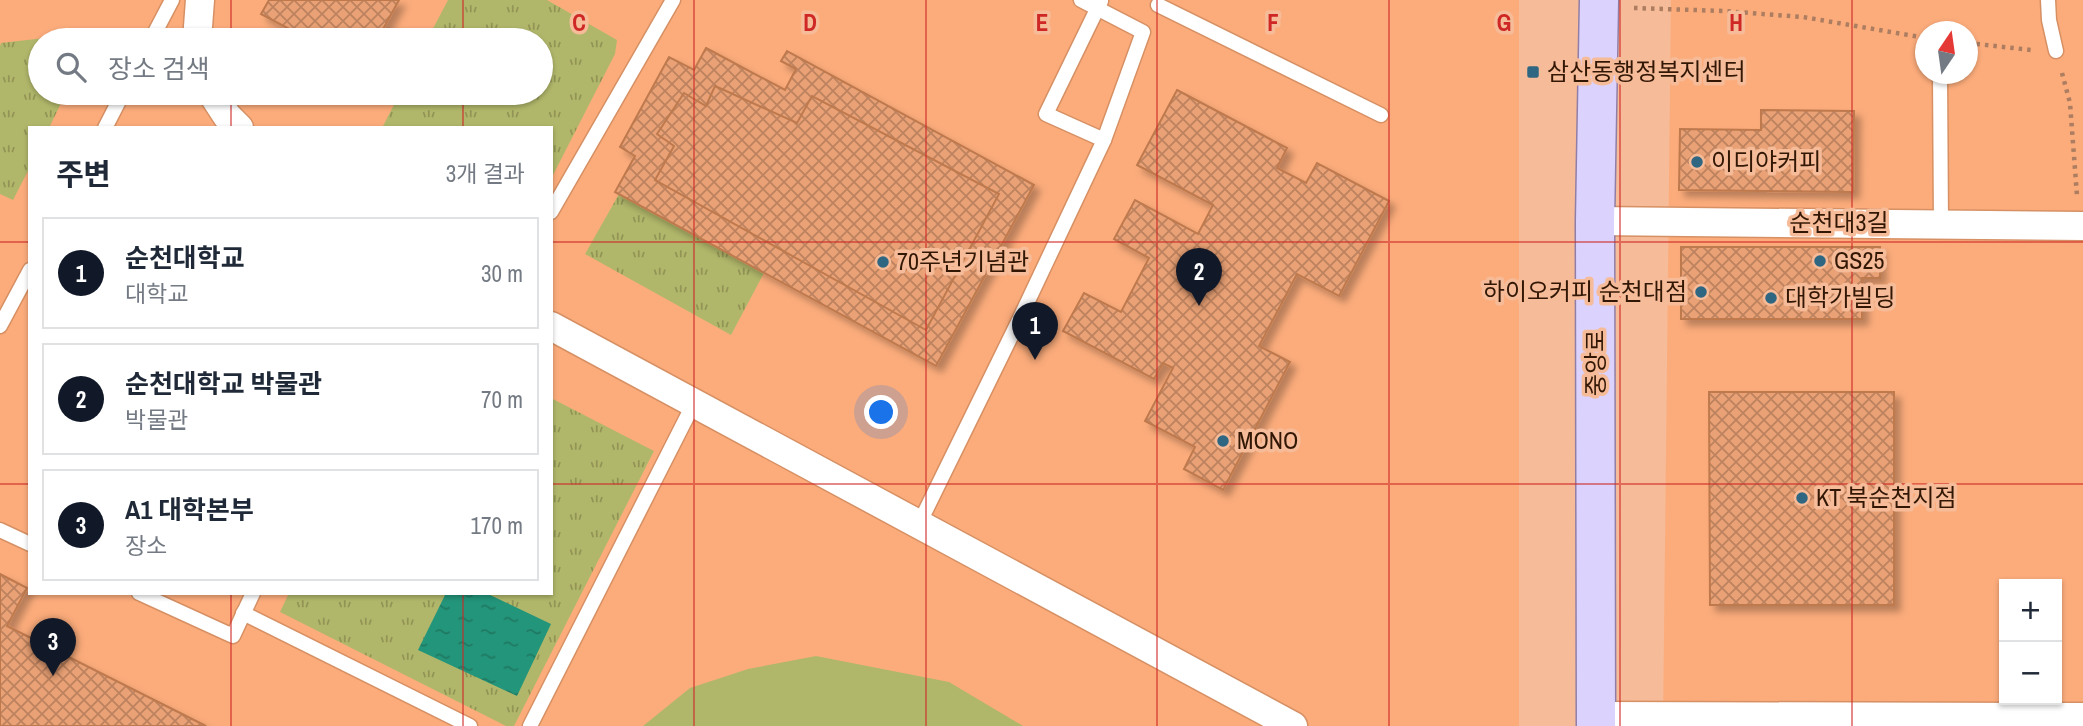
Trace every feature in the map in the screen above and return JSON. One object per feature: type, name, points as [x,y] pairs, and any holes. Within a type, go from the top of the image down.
[{"type":"main road","name":"중앙로","points":[[1590,723],[1599,4]]},
{"type":"street","points":[[198,28],[201,0]]},
{"type":"street","points":[[220,105],[237,126]]},
{"type":"street","name":"순천대3길","points":[[1595,221],[2082,226]]},
{"type":"street","points":[[553,327],[1293,726]]},
{"type":"street","points":[[1590,723],[2083,717]]},
{"type":"lane","points":[[158,28],[173,0]]},
{"type":"lane","points":[[553,209],[673,0]]},
{"type":"lane","points":[[919,524],[1104,140],[1143,32],[1099,4],[1082,0]]},
{"type":"lane","points":[[2048,0],[2049,20],[2056,51]]},
{"type":"lane","points":[[1099,4],[1046,114],[1104,140]]},
{"type":"lane","points":[[1158,5],[1381,115]]},
{"type":"lane","points":[[1940,84],[1941,224]]},
{"type":"lane","points":[[106,126],[117,105]]},
{"type":"lane","points":[[0,326],[28,274]]},
{"type":"lane","points":[[530,726],[694,403]]},
{"type":"lane","points":[[0,530],[28,543]]},
{"type":"lane","points":[[143,595],[233,636],[252,595]]},
{"type":"lane","points":[[243,613],[470,726]]},
{"type":"path","points":[[1599,4],[1803,16],[1915,35]]},
{"type":"path","points":[[1978,44],[2056,51],[2070,103],[2072,146],[2082,226]]},
{"type":"shaded area","points":[[0,0],[1519,0],[1519,726],[0,726]]},
{"type":"shaded area","points":[[1671,0],[2083,0],[2083,726],[1663,726]]},
{"type":"green space","points":[[448,0],[547,0],[617,40],[615,54],[553,175],[553,126],[383,126],[394,105],[553,105],[553,28],[433,28]]},
{"type":"green space","points":[[28,40],[28,105],[60,105],[50,126],[28,126],[28,171],[13,200],[0,194],[1,43]]},
{"type":"green space","points":[[619,194],[764,273],[731,335],[585,254]]},
{"type":"green space","points":[[553,399],[654,451],[514,726],[506,726],[280,612],[288,595],[553,595]]},
{"type":"green space","points":[[816,656],[949,682],[1023,726],[643,726],[690,688],[748,669]]},
{"type":"water","points":[[445,595],[490,595],[551,624],[517,696],[418,650]]},
{"type":"building","points":[[269,0],[399,0],[384,28],[287,28],[261,14]]},
{"type":"building","name":"70주년기념관","points":[[706,48],[785,90],[796,69],[781,61],[787,51],[1034,185],[936,366],[615,192],[635,156],[620,147],[669,57],[694,70]]},
{"type":"building","name":"70주년기념관","points":[[715,86],[797,123],[812,96],[999,194],[926,330],[655,180],[674,146],[657,134],[684,93],[706,106]]},
{"type":"building","points":[[1177,90],[1287,148],[1277,168],[1306,183],[1317,163],[1389,201],[1339,296],[1297,274],[1259,346],[1290,362],[1223,490],[1184,469],[1195,447],[1145,421],[1173,368],[1163,363],[1154,379],[1063,331],[1084,293],[1121,312],[1149,258],[1114,239],[1135,200],[1198,234],[1213,205],[1137,165]]},
{"type":"building","points":[[1761,110],[1854,111],[1853,192],[1679,190],[1680,129],[1761,130]]},
{"type":"building","name":"대학가빌딩","points":[[1681,247],[1880,247],[1880,278],[1862,278],[1862,319],[1681,319]]},
{"type":"building","name":"KT 북순천지점","points":[[1709,392],[1894,392],[1894,605],[1710,605]]},
{"type":"building","points":[[0,574],[27,588],[7,626],[206,726],[0,726]]},
{"type":"place","name":"삼산동행정복지센터","points":[[1533,72]]},
{"type":"place","name":"이디야커피","points":[[1697,162]]},
{"type":"place","name":"GS25","points":[[1820,261]]},
{"type":"place","name":"70주년기념관","points":[[883,262]]},
{"type":"place","name":"하이오커피 순천대점","points":[[1701,292]]},
{"type":"place","name":"대학가빌딩","points":[[1771,298]]},
{"type":"place","name":"순천대학교 박물관","points":[[1199,306]]},
{"type":"place","name":"순천대학교","points":[[1035,360]]},
{"type":"place","name":"MONO","points":[[1223,441]]},
{"type":"place","name":"KT 북순천지점","points":[[1802,498]]},
{"type":"place","name":"A1 대학본부","points":[[53,676]]}]
